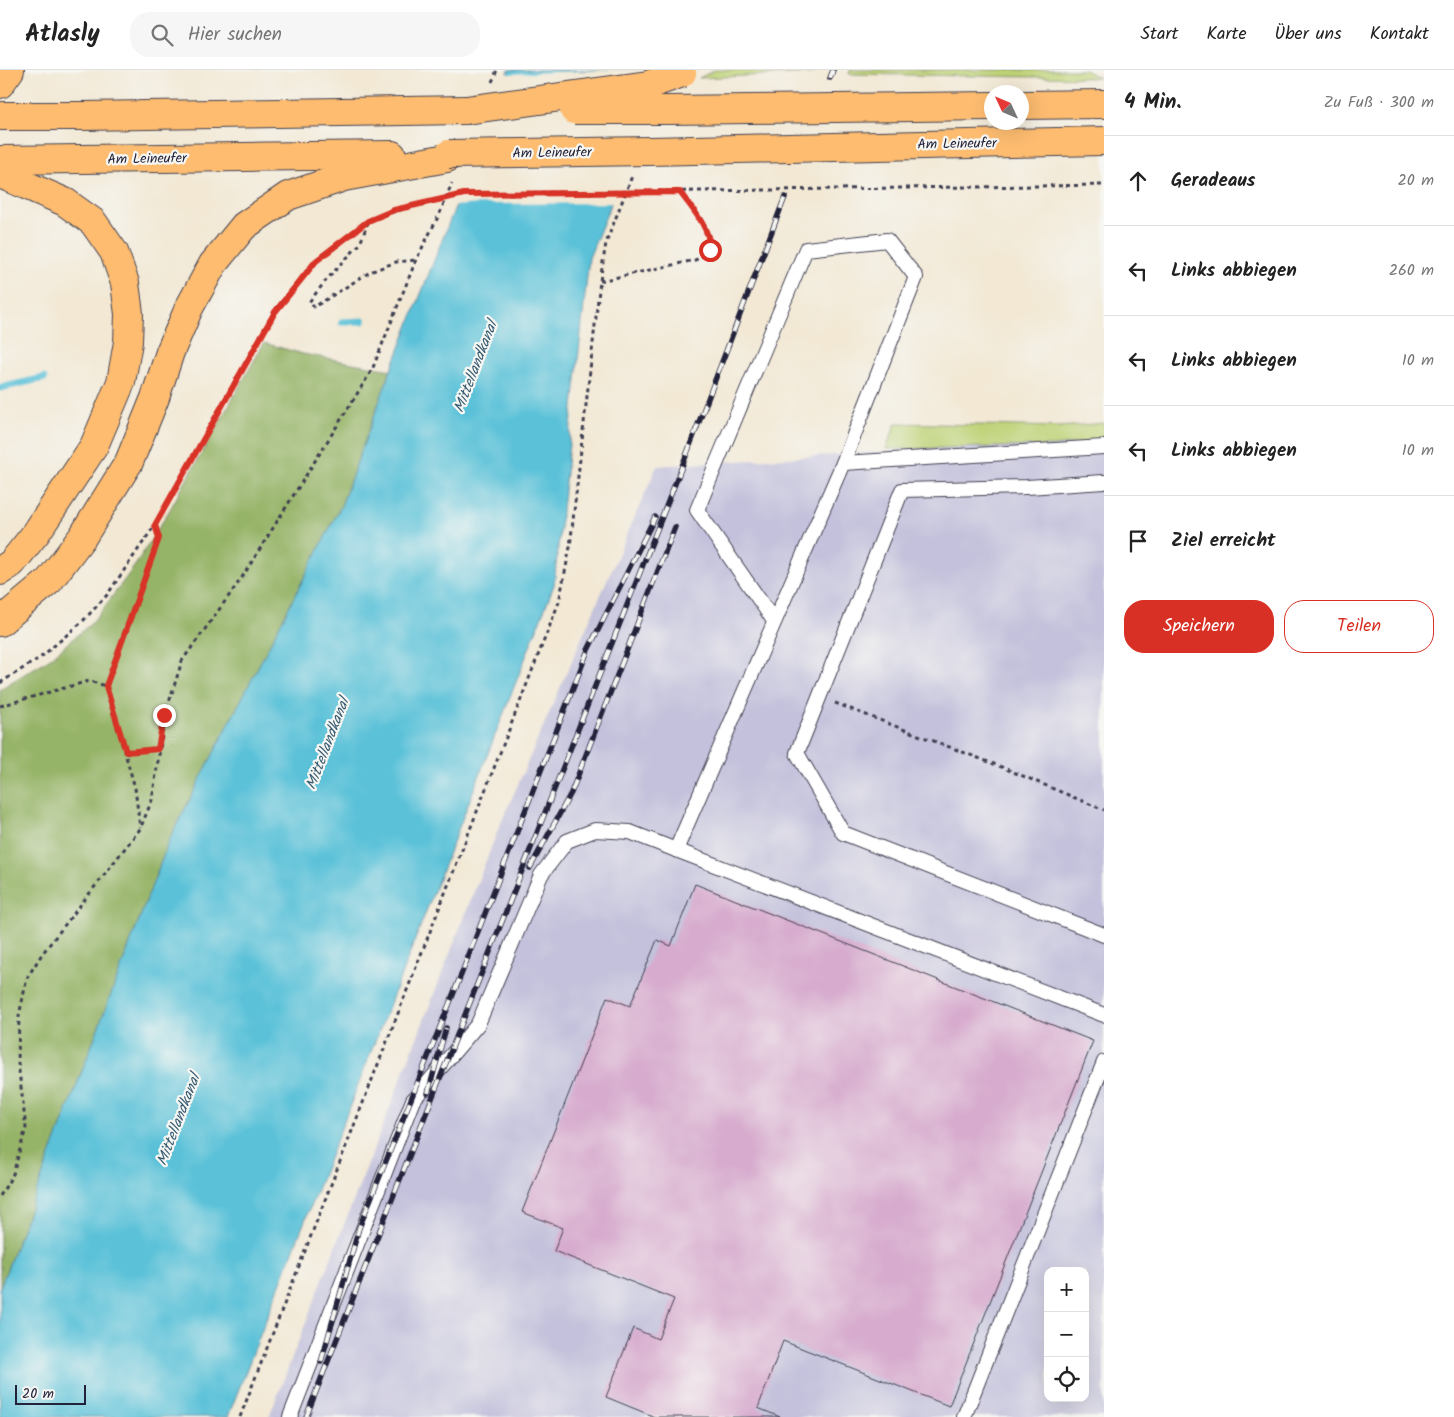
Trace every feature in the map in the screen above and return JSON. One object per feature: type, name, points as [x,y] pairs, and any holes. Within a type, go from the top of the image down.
[{"type":"highway","points":[[0,84],[10,70]]},
{"type":"highway","points":[[466,110],[648,85],[685,71]]},
{"type":"highway","points":[[1029,105],[1104,104]]},
{"type":"highway","points":[[0,116],[984,106]]},
{"type":"highway","name":"Am Leineufer","points":[[0,160],[454,155],[1104,141]]},
{"type":"highway","points":[[0,622],[49,581],[83,536],[129,462],[155,398],[170,352],[189,308],[214,264],[244,226],[288,196],[344,177],[454,155]]},
{"type":"highway","points":[[0,174],[65,202],[93,222],[114,252],[125,283],[130,314],[128,342],[121,382],[94,446],[36,533],[12,563],[0,571]]},
{"type":"lane","points":[[676,850],[843,463],[916,277],[887,240],[806,249],[697,510],[774,621]]},
{"type":"lane","points":[[843,463],[1104,447]]},
{"type":"lane","points":[[1100,934],[843,833],[798,753],[902,490],[1028,487],[1104,482]]},
{"type":"lane","points":[[290,1417],[413,1100],[478,1024],[540,875],[567,841],[595,830],[630,832],[1104,1015]]},
{"type":"lane","points":[[966,1417],[1104,1062]]},
{"type":"path","points":[[0,683],[41,657],[82,622],[107,595],[155,525],[275,312],[316,261],[368,221],[394,210],[464,194],[1104,185]]},
{"type":"path","points":[[240,1417],[560,602],[570,547],[600,281],[695,260],[705,256],[710,250],[710,239],[704,224],[680,192]]},
{"type":"path","points":[[0,1196],[13,1174],[26,1128],[18,1063],[19,1016],[28,978],[48,947],[140,829],[152,800],[164,715],[182,661],[241,578],[372,370],[416,260],[396,262],[370,272],[314,307],[309,302],[328,278],[360,244],[368,221]]},
{"type":"path","points":[[140,829],[135,788],[106,686],[159,538],[155,525]]},
{"type":"path","points":[[0,706],[89,681],[106,686]]},
{"type":"path","points":[[819,696],[999,766],[1104,810]]},
{"type":"path","points":[[126,752],[158,749]]},
{"type":"shaded area","points":[[1104,438],[1104,1417],[269,1417],[498,830],[657,466]]},
{"type":"green space","points":[[715,70],[814,70],[813,73],[699,78]]},
{"type":"green space","points":[[850,70],[1085,70],[1099,78],[849,74]]},
{"type":"green space","points":[[264,343],[303,354],[391,370],[341,506],[170,838],[0,1288],[0,689],[49,659],[94,621],[136,564],[169,511]]},
{"type":"green space","points":[[896,423],[1060,427],[1104,423],[1104,441],[1052,446],[886,449]]},
{"type":"water","name":"Mittellandkanal","points":[[509,70],[665,70],[589,258],[554,585],[228,1417],[0,1417],[0,1288],[170,838],[341,506],[391,370]]},
{"type":"pier","points":[[668,70],[614,203],[478,204],[453,206],[505,74]]},
{"type":"building","points":[[695,884],[1093,1041],[949,1406],[783,1341],[758,1408],[780,1417],[655,1417],[606,1397],[633,1328],[658,1339],[674,1299],[554,1251],[563,1228],[522,1212],[607,997],[630,1006],[657,940],[671,946]]},
{"type":"waterway","points":[[342,322],[363,321]]},
{"type":"waterway","points":[[0,388],[44,378]]},
{"type":"railway","points":[[830,78],[833,70]]},
{"type":"railway","points":[[306,1417],[686,456],[785,197]]},
{"type":"railway","points":[[321,1362],[359,1228],[461,975],[588,650],[655,517]]},
{"type":"railway","points":[[530,868],[571,793],[675,527]]},
{"type":"railway","points":[[428,1093],[446,1028]]},
{"type":"route","points":[[164,715],[158,749],[126,752],[106,686],[159,538],[155,525],[275,312],[316,261],[368,221],[394,210],[464,194],[680,192],[704,224],[710,239],[710,250]]}]
